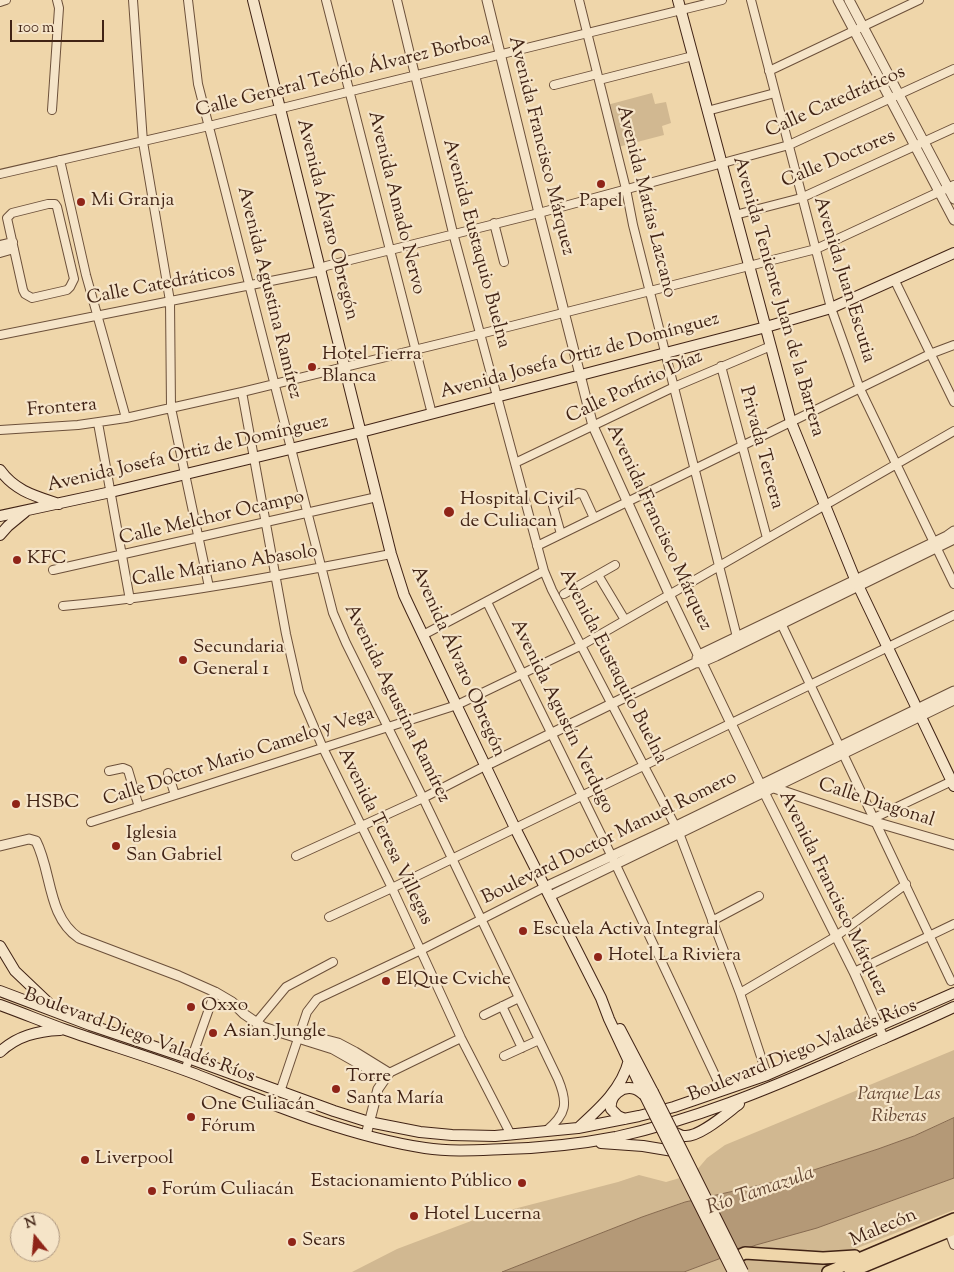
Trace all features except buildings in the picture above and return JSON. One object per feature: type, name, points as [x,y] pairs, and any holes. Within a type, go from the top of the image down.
[{"type":"main road","name":"Avenida Álvaro Obregón","points":[[253,0],[391,554],[404,595],[515,828],[602,998],[618,1025],[673,1151],[733,1272]]},
{"type":"main road","name":"Avenida Teniente Juan de la Barrera","points":[[678,0],[791,422],[856,583],[953,782]]},
{"type":"main road","name":"Avenida Josefa Ortiz de Domínguez","points":[[1,516],[60,504],[361,432],[766,327],[831,308],[954,253]]},
{"type":"main road","points":[[0,470],[16,488],[60,504]]},
{"type":"main road","points":[[0,535],[27,511]]},
{"type":"main road","points":[[0,946],[7,960],[21,978],[61,1014]]},
{"type":"main road","points":[[916,1010],[952,985]]},
{"type":"main road","name":"Boulevard Diego Valadés Ríos","points":[[0,991],[61,1014],[192,1058],[280,1092],[369,1122],[452,1135],[511,1136],[578,1128],[656,1112],[767,1075],[954,993]]},
{"type":"main road","name":"Avenida Álvaro Obregón","points":[[602,998],[609,1019],[629,1060],[673,1132],[743,1272]]},
{"type":"main road","name":"Boulevard Diego Valadés Ríos","points":[[0,1005],[276,1105],[366,1135],[424,1148],[455,1151],[516,1149],[588,1142],[652,1128],[703,1113],[747,1097],[954,1008]]},
{"type":"main road","points":[[927,1020],[934,1021],[954,1015]]},
{"type":"main road","points":[[0,1052],[15,1040],[28,1034],[48,1030],[65,1030]]},
{"type":"main road","points":[[578,1128],[599,1108],[621,1082],[629,1060]]},
{"type":"main road","points":[[626,1119],[618,1116],[611,1109],[610,1103],[615,1095],[628,1088],[649,1094]]},
{"type":"main road","points":[[673,1132],[685,1136],[695,1134],[718,1121],[747,1097]]},
{"type":"main road","points":[[588,1142],[643,1146],[673,1151]]},
{"type":"main road","name":"Malecón","points":[[828,1272],[846,1270],[870,1254],[954,1219]]},
{"type":"main road","points":[[846,1270],[951,1230]]},
{"type":"main road","points":[[736,1257],[745,1253],[823,1258],[842,1258],[870,1254]]},
{"type":"street","points":[[0,2],[6,0]]},
{"type":"street","points":[[52,110],[57,0]]},
{"type":"street","points":[[133,0],[143,142],[170,300],[171,408],[209,586]]},
{"type":"street","name":"Avenida Agustina Ramírez","points":[[188,0],[198,84],[330,601],[339,628],[561,1086],[564,1102],[563,1112],[559,1120],[545,1132]]},
{"type":"street","name":"Avenida Amado Nervo","points":[[326,0],[414,350],[432,414]]},
{"type":"street","name":"Avenida Eustaquio Buelna","points":[[397,0],[453,234],[544,571],[552,590],[677,830],[740,993],[767,1075]]},
{"type":"street","name":"Avenida Francisco Márquez","points":[[487,0],[538,213],[593,426],[699,660],[854,972],[884,1039]]},
{"type":"street","name":"Avenida Matías Lazcano","points":[[579,0],[626,190],[632,225],[696,469],[738,640]]},
{"type":"street","name":"Calle General Teófilo Álvarez Borboa","points":[[0,174],[143,142],[722,0]]},
{"type":"street","name":"Avenida Juan Escutia","points":[[751,0],[831,308],[860,389],[954,584]]},
{"type":"street","points":[[838,0],[858,29],[894,96],[924,142],[947,188],[954,220]]},
{"type":"street","points":[[849,0],[858,29]]},
{"type":"street","points":[[769,71],[919,0]]},
{"type":"street","points":[[554,85],[693,56]]},
{"type":"street","name":"Calle Catedráticos","points":[[0,335],[320,270],[326,266],[538,213],[721,164],[788,145],[954,69]]},
{"type":"street","points":[[708,111],[775,93]]},
{"type":"street","points":[[894,96],[915,146],[954,199]]},
{"type":"street","name":"Calle Doctores","points":[[735,215],[801,198],[954,128]]},
{"type":"street","points":[[60,160],[86,275],[126,418]]},
{"type":"street","name":"Frontera","points":[[0,430],[98,423],[126,418],[242,392],[650,292],[816,249],[947,188]]},
{"type":"street","points":[[48,204],[55,204],[59,212],[74,279],[73,284],[66,290],[32,298],[28,296],[23,290],[14,246],[7,218],[10,214],[48,204]]},
{"type":"street","points":[[494,223],[504,262]]},
{"type":"street","points":[[0,245],[14,246]]},
{"type":"street","points":[[0,253],[14,246]]},
{"type":"street","points":[[895,281],[954,402]]},
{"type":"street","points":[[537,546],[930,354],[954,345]]},
{"type":"street","name":"Calle Porfirio Díaz","points":[[515,463],[674,387],[771,346]]},
{"type":"street","name":"Privada Tercera","points":[[721,366],[767,538]]},
{"type":"street","name":"Avenida Teresa Villegas","points":[[242,392],[276,576],[296,678],[302,699],[323,748],[421,950],[460,1038],[511,1136]]},
{"type":"street","points":[[98,423],[130,600]]},
{"type":"street","name":"Calle Doctor Mario Camelo y Vega","points":[[91,822],[457,705],[582,645],[670,596],[954,430]]},
{"type":"street","points":[[562,534],[553,506],[571,496],[578,493],[583,494],[594,518]]},
{"type":"street","name":"Calle Melchor Ocampo","points":[[53,570],[309,514],[377,497]]},
{"type":"street","points":[[935,545],[954,532]]},
{"type":"street","points":[[296,856],[423,798],[738,640],[935,545],[954,538]]},
{"type":"street","name":"Calle Mariano Abasolo","points":[[63,606],[130,600],[322,568],[391,554]]},
{"type":"street","points":[[564,594],[615,566]]},
{"type":"street","points":[[423,635],[544,571]]},
{"type":"street","points":[[598,575],[624,620]]},
{"type":"street","name":"Avenida Agustín Verdugo","points":[[487,602],[613,860],[722,1090]]},
{"type":"street","points":[[329,917],[954,615]]},
{"type":"street","points":[[779,621],[906,884],[952,985]]},
{"type":"street","name":"Boulevard Doctor Manuel Romero","points":[[280,1092],[297,1036],[310,1006],[317,999],[421,950],[481,919],[547,892],[841,751],[918,713],[954,691]]},
{"type":"street","name":"Boulevard Doctor Manuel Romero","points":[[918,713],[954,700]]},
{"type":"street","name":"Boulevard Doctor Manuel Romero","points":[[761,788],[773,787],[841,751]]},
{"type":"street","points":[[109,771],[123,768],[128,770],[139,806]]},
{"type":"street","points":[[168,772],[175,795]]},
{"type":"street","points":[[874,820],[953,782]]},
{"type":"street","name":"Calle Diagonal","points":[[773,787],[954,846]]},
{"type":"street","points":[[0,846],[24,839],[36,841],[54,902],[66,927],[79,938],[179,976],[232,1002],[256,1023],[269,1029],[297,1036],[333,1049],[386,1075]]},
{"type":"street","points":[[740,993],[835,937],[906,884]]},
{"type":"street","points":[[712,922],[759,896]]},
{"type":"street","points":[[854,972],[954,924]]},
{"type":"street","points":[[256,1023],[286,987],[332,962]]},
{"type":"street","points":[[188,1072],[214,992]]},
{"type":"street","points":[[484,1015],[519,998]]},
{"type":"street","points":[[502,1006],[522,1048]]},
{"type":"street","points":[[366,1135],[378,1089],[386,1075],[460,1038]]},
{"type":"street","points":[[504,1056],[539,1040]]},
{"type":"street","points":[[951,1230],[954,1245]]},
{"type":"green space","points":[[652,93],[655,104],[666,102],[671,123],[662,126],[664,135],[618,147],[607,105]]},
{"type":"green space","name":"Parque Las Riberas","points":[[954,1050],[954,1118],[914,1136],[783,1180],[684,1202],[502,1272],[352,1272],[397,1249],[479,1218],[639,1175],[666,1182],[690,1175],[707,1158],[725,1145]]},
{"type":"green space","name":"Parque Las Riberas","points":[[954,1178],[954,1210],[850,1251],[839,1263],[820,1272],[684,1272],[756,1245],[878,1206]]},
{"type":"water","name":"Río Tamazula","points":[[954,1118],[954,1178],[817,1228],[756,1245],[684,1272],[502,1272],[685,1202],[783,1180],[914,1136]]},
{"type":"place","name":"Papel","points":[[601,184]]},
{"type":"place","name":"Mi Granja","points":[[81,202]]},
{"type":"place","name":"Hotel Tierra Blanca","points":[[312,367]]},
{"type":"place","name":"Hospital Civil de Culiacan","points":[[449,512]]},
{"type":"place","name":"KFC","points":[[17,560]]},
{"type":"place","name":"Secundaria General 1","points":[[183,660]]},
{"type":"place","name":"HSBC","points":[[16,804]]},
{"type":"place","name":"Iglesia San Gabriel","points":[[116,846]]},
{"type":"place","name":"Escuela Activa Integral","points":[[523,931]]},
{"type":"place","name":"Hotel La Riviera","points":[[598,957]]},
{"type":"place","name":"ElQue Cviche","points":[[386,981]]},
{"type":"place","name":"Oxxo","points":[[191,1007]]},
{"type":"place","name":"Asian Jungle","points":[[213,1033]]},
{"type":"place","name":"Torre Santa María","points":[[336,1089]]},
{"type":"place","name":"One Culiacán Fórum","points":[[191,1117]]},
{"type":"place","name":"Liverpool","points":[[85,1160]]},
{"type":"place","name":"Estacionamiento Público","points":[[522,1183]]},
{"type":"place","name":"Forúm Culiacán","points":[[152,1191]]},
{"type":"place","name":"Hotel Lucerna","points":[[414,1216]]},
{"type":"place","name":"Sears","points":[[292,1242]]}]
